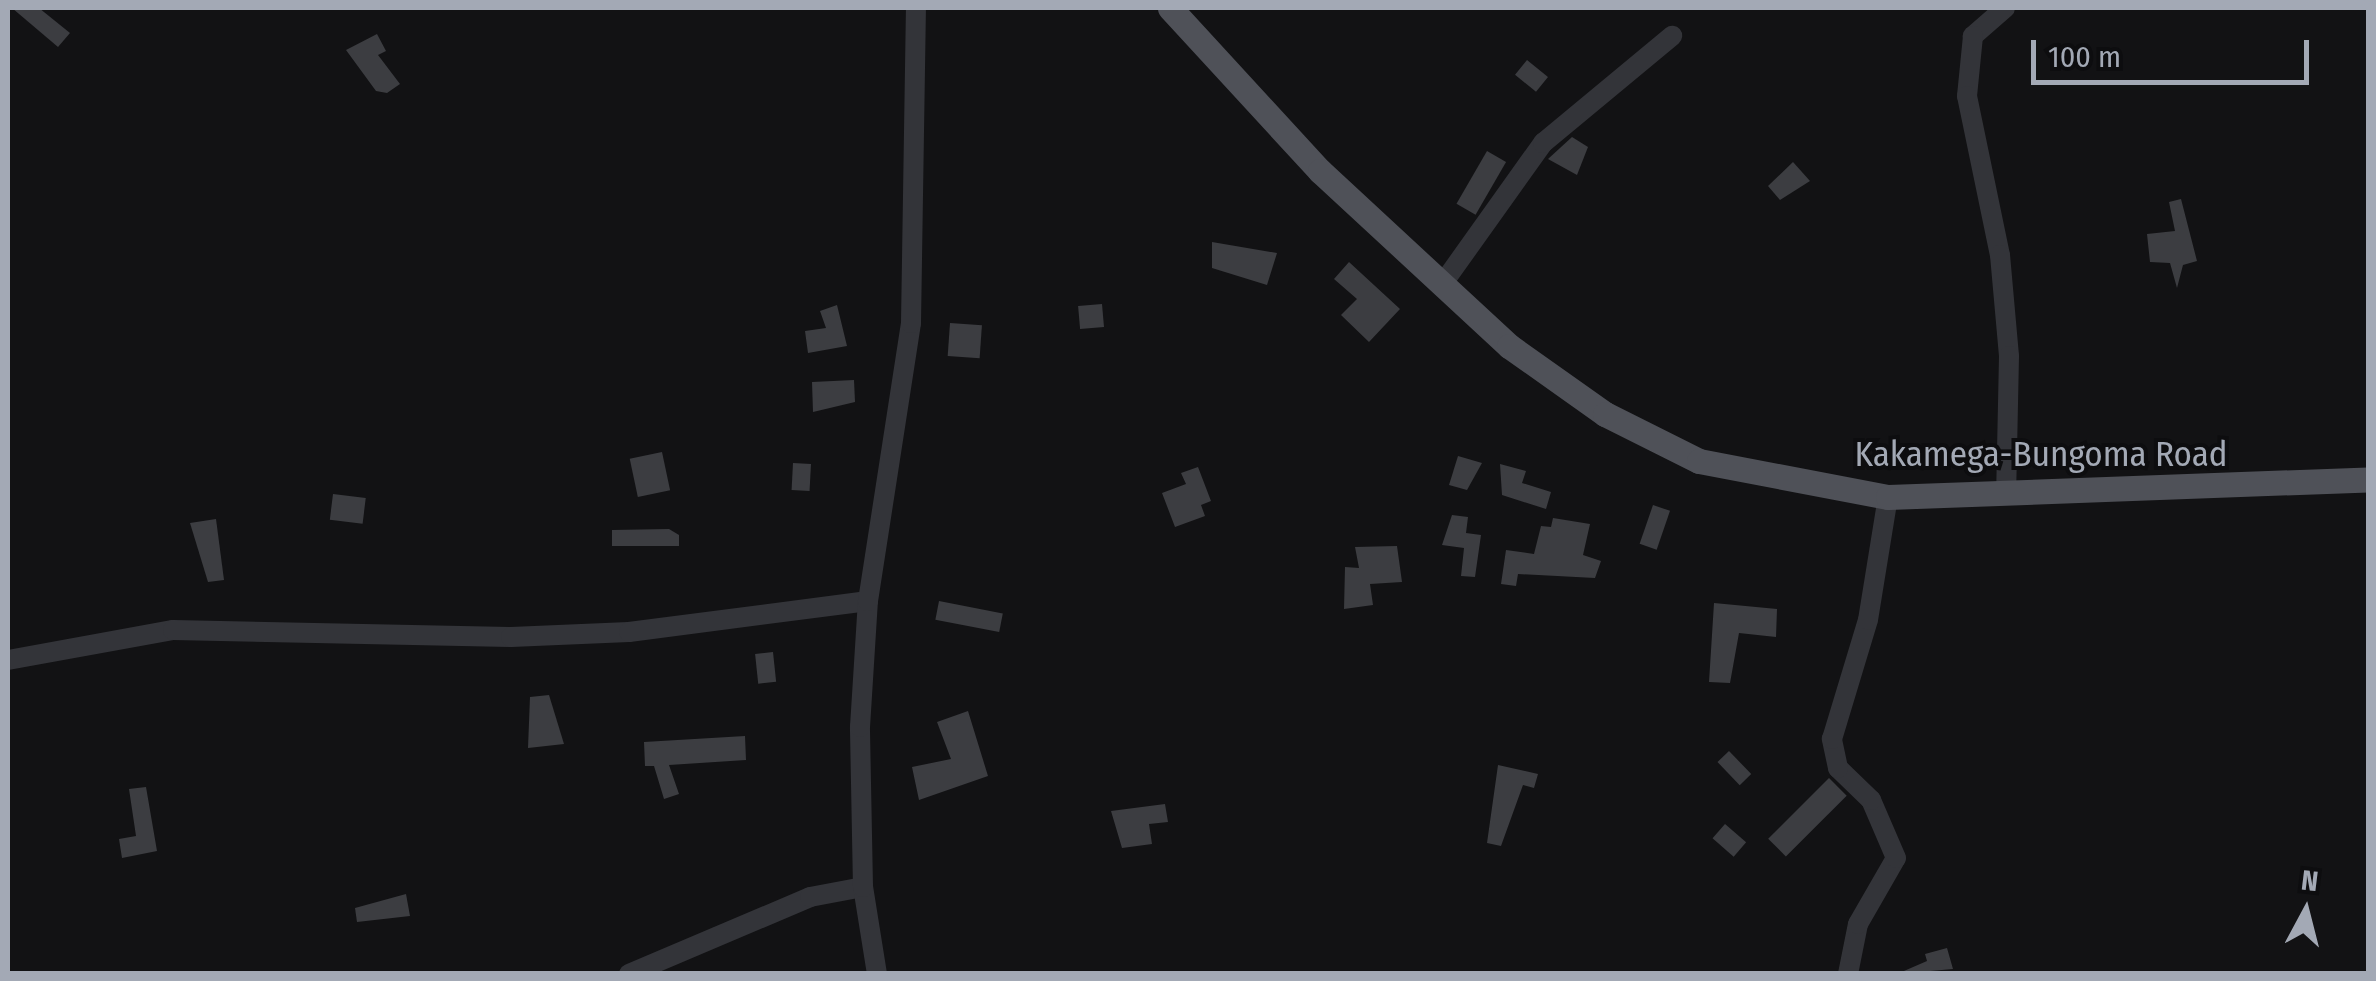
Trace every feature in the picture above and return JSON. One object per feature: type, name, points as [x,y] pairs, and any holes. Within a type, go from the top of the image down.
[{"type":"main road","name":"Kakamega-Bungoma Road","points":[[1170,8],[1320,171],[1509,346],[1648,438],[1699,461],[1888,497],[2368,479]]},
{"type":"street","points":[[877,974],[863,887],[858,792],[868,600],[911,323],[909,50],[916,8]]},
{"type":"street","points":[[2005,8],[1973,36],[1968,96],[2000,255],[2009,356],[2006,495]]},
{"type":"street","points":[[1441,286],[1543,143],[1672,36]]},
{"type":"street","points":[[1848,974],[1858,924],[1896,858],[1871,800],[1838,768],[1832,739],[1868,620],[1888,497]]},
{"type":"street","points":[[8,660],[173,630],[511,638],[629,632],[868,600]]},
{"type":"street","points":[[629,974],[810,898],[863,887]]},
{"type":"building","points":[[12,8],[39,8],[70,33],[58,47]]},
{"type":"building","points":[[377,34],[386,51],[378,55],[400,84],[387,93],[376,91],[346,50]]},
{"type":"building","points":[[1527,60],[1548,77],[1536,92],[1515,75]]},
{"type":"building","points":[[1572,137],[1588,147],[1577,175],[1548,159]]},
{"type":"building","points":[[1487,151],[1506,162],[1476,215],[1456,204]]},
{"type":"building","points":[[1793,162],[1810,181],[1780,200],[1768,186]]},
{"type":"building","points":[[2181,199],[2197,261],[2183,265],[2177,288],[2170,263],[2150,262],[2147,234],[2175,231],[2169,202]]},
{"type":"building","points":[[1212,242],[1277,253],[1267,285],[1212,268]]},
{"type":"building","points":[[1349,262],[1400,309],[1369,342],[1341,315],[1357,299],[1334,279]]},
{"type":"building","points":[[1102,304],[1104,327],[1080,329],[1078,306]]},
{"type":"building","points":[[837,305],[847,346],[808,353],[805,331],[826,328],[820,311]]},
{"type":"building","points":[[950,323],[982,325],[980,358],[948,356]]},
{"type":"building","points":[[854,380],[855,402],[813,412],[812,382]]},
{"type":"building","points":[[662,452],[670,490],[638,497],[630,459]]},
{"type":"building","points":[[1458,456],[1482,463],[1467,490],[1449,485]]},
{"type":"building","points":[[793,463],[811,464],[810,491],[792,490]]},
{"type":"building","points":[[1500,464],[1526,471],[1522,483],[1551,492],[1546,509],[1502,495]]},
{"type":"building","points":[[1198,467],[1211,501],[1201,505],[1205,516],[1175,527],[1162,493],[1186,484],[1181,473]]},
{"type":"building","points":[[333,494],[366,498],[363,524],[330,520]]},
{"type":"building","points":[[1653,505],[1670,511],[1657,550],[1640,544]]},
{"type":"building","points":[[1452,515],[1468,517],[1466,533],[1481,535],[1475,577],[1461,576],[1464,548],[1442,545]]},
{"type":"building","points":[[1553,518],[1590,524],[1583,555],[1601,561],[1595,578],[1518,574],[1516,586],[1501,584],[1506,550],[1534,554],[1541,526],[1551,527]]},
{"type":"building","points":[[216,519],[224,580],[208,582],[190,523]]},
{"type":"building","points":[[669,529],[679,535],[679,546],[612,546],[612,530]]},
{"type":"building","points":[[1397,546],[1402,582],[1370,584],[1373,605],[1344,609],[1345,567],[1359,568],[1355,547]]},
{"type":"building","points":[[939,601],[1003,613],[999,632],[935,620]]},
{"type":"building","points":[[1714,603],[1777,609],[1776,637],[1739,633],[1730,683],[1709,682]]},
{"type":"building","points":[[773,652],[776,682],[758,684],[755,654]]},
{"type":"building","points":[[549,695],[564,744],[528,748],[530,697]]},
{"type":"building","points":[[968,711],[988,776],[919,800],[912,767],[951,759],[937,722]]},
{"type":"building","points":[[745,736],[746,760],[669,765],[679,794],[664,799],[654,766],[645,766],[644,742]]},
{"type":"building","points":[[1729,751],[1751,774],[1740,785],[1717,762]]},
{"type":"building","points":[[1498,765],[1538,774],[1534,788],[1523,785],[1501,846],[1487,843]]},
{"type":"building","points":[[1829,778],[1847,796],[1786,856],[1768,839]]},
{"type":"building","points":[[146,787],[157,851],[122,858],[119,839],[136,836],[129,789]]},
{"type":"building","points":[[1165,804],[1168,822],[1149,824],[1152,844],[1122,848],[1111,811]]},
{"type":"building","points":[[1725,824],[1746,842],[1734,857],[1713,838]]},
{"type":"building","points":[[406,894],[410,916],[357,922],[355,908]]},
{"type":"building","points":[[1947,948],[1953,969],[1897,974],[1927,961],[1925,954]]}]
